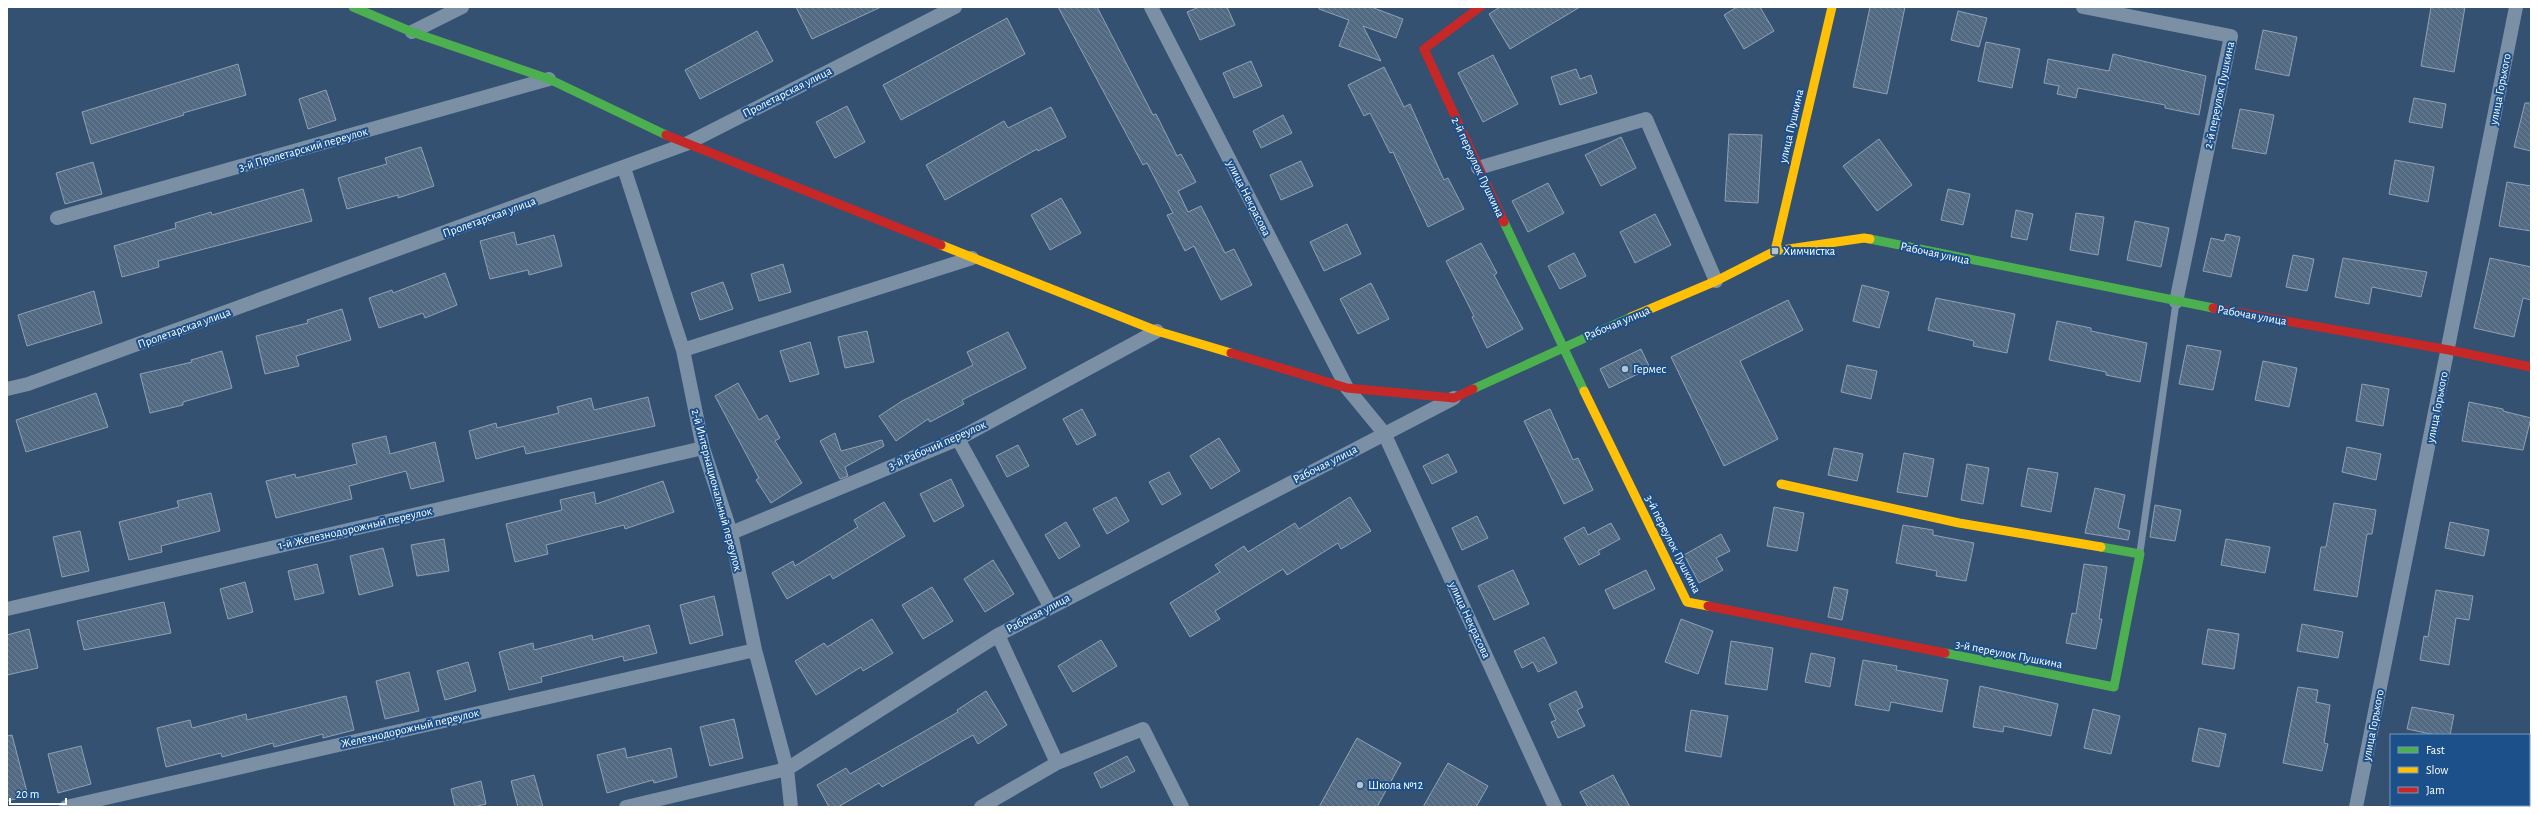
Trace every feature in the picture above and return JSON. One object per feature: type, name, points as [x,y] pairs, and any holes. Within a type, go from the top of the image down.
[{"type":"street","points":[[353,7],[412,32],[549,79],[686,144],[1157,331],[1346,388],[1454,398]]},
{"type":"street","points":[[412,32],[462,7]]},
{"type":"street","name":"Пролетарская улица","points":[[7,390],[28,384],[624,168],[686,144],[955,7]]},
{"type":"street","name":"улица Некрасова","points":[[1151,7],[1346,388],[1384,433],[1556,807]]},
{"type":"street","name":"2-й переулок Пушкина","points":[[1480,7],[1424,49],[1562,346]]},
{"type":"street","name":"улица Пушкина","points":[[1775,251],[1832,7]]},
{"type":"street","name":"2-й переулок Пушкина","points":[[2084,7],[2232,36],[2176,302]]},
{"type":"street","name":"улица Горького","points":[[2356,807],[2516,7]]},
{"type":"street","name":"3-й Пролетарский переулок","points":[[57,218],[549,79]]},
{"type":"street","points":[[1478,168],[1646,119],[1716,281]]},
{"type":"street","name":"2-й Интернациональный переулок","points":[[624,168],[683,350],[703,448],[730,533],[755,650],[787,769],[791,807]]},
{"type":"street","name":"Рабочая улица","points":[[626,807],[787,769],[998,635],[1050,606],[1454,398],[1562,346],[1716,281],[1775,251],[1864,238],[2176,302],[2448,350],[2531,367]]},
{"type":"street","points":[[683,350],[972,258]]},
{"type":"street","name":"3-й Рабочий переулок","points":[[730,533],[958,439],[1157,331]]},
{"type":"street","name":"3-й переулок Пушкина","points":[[1562,346],[1687,602],[2114,687],[2140,554]]},
{"type":"street","points":[[958,439],[1050,606]]},
{"type":"street","name":"1-й Железнодорожный переулок","points":[[7,609],[703,448]]},
{"type":"street","points":[[1781,484],[1959,523],[2140,554]]},
{"type":"street","points":[[998,635],[1057,763]]},
{"type":"street","name":"Железнодорожный переулок","points":[[66,807],[755,650]]},
{"type":"street","points":[[981,807],[1057,763],[1143,728],[1182,807]]},
{"type":"lane","points":[[2140,554],[2176,302]]},
{"type":"building","points":[[796,7],[881,7],[812,39]]},
{"type":"building","points":[[1058,7],[1097,7],[1153,115],[1156,114],[1177,156],[1181,154],[1196,182],[1178,191],[1188,212],[1201,206],[1225,253],[1234,249],[1252,285],[1221,300],[1194,246],[1185,251],[1167,215],[1173,213],[1147,163],[1143,165]]},
{"type":"building","points":[[1199,7],[1227,7],[1235,25],[1200,40],[1187,12]]},
{"type":"building","points":[[1319,7],[1371,7],[1403,19],[1396,38],[1363,26],[1381,61],[1339,46],[1349,20],[1319,9]]},
{"type":"building","points":[[1500,7],[1580,7],[1510,49],[1489,14]]},
{"type":"building","points":[[1737,7],[1760,7],[1774,31],[1744,49],[1724,15]]},
{"type":"building","points":[[1870,7],[1905,7],[1887,94],[1853,87]]},
{"type":"building","points":[[2431,7],[2465,7],[2454,72],[2421,66]]},
{"type":"building","points":[[1958,11],[1987,18],[1979,47],[1951,40]]},
{"type":"building","points":[[1007,18],[1025,54],[901,120],[883,85]]},
{"type":"building","points":[[2263,30],[2297,37],[2289,76],[2255,69]]},
{"type":"building","points":[[757,31],[773,61],[700,99],[685,70]]},
{"type":"building","points":[[1986,42],[2020,49],[2012,88],[1978,81]]},
{"type":"building","points":[[2113,54],[2206,76],[2199,115],[2165,108],[2165,105],[2078,88],[2076,98],[2057,94],[2059,86],[2044,83],[2048,59],[2109,71]]},
{"type":"building","points":[[1493,55],[1518,104],[1483,122],[1458,73]]},
{"type":"building","points":[[1251,61],[1262,86],[1234,98],[1223,73]]},
{"type":"building","points":[[238,64],[246,95],[183,113],[184,115],[91,144],[82,112]]},
{"type":"building","points":[[1384,67],[1404,107],[1410,104],[1444,180],[1448,178],[1464,209],[1428,227],[1393,152],[1390,153],[1370,113],[1364,116],[1348,85]]},
{"type":"building","points":[[1576,69],[1580,79],[1591,75],[1597,93],[1560,105],[1551,77]]},
{"type":"building","points":[[326,90],[336,120],[308,129],[299,99]]},
{"type":"building","points":[[2414,98],[2446,104],[2442,128],[2409,122]]},
{"type":"building","points":[[2525,103],[2531,103],[2531,151],[2514,147]]},
{"type":"building","points":[[847,106],[865,142],[835,158],[816,122]]},
{"type":"building","points":[[1051,107],[1066,137],[1038,151],[1037,149],[945,200],[926,165],[1004,121],[1008,128]]},
{"type":"building","points":[[2240,109],[2274,115],[2266,154],[2232,148]]},
{"type":"building","points":[[1283,115],[1292,133],[1261,148],[1253,131]]},
{"type":"building","points":[[1729,134],[1762,135],[1758,203],[1725,201]]},
{"type":"building","points":[[1621,137],[1636,168],[1601,186],[1585,155]]},
{"type":"building","points":[[1879,139],[1912,185],[1877,211],[1843,166]]},
{"type":"building","points":[[421,147],[434,186],[398,198],[398,195],[347,209],[338,178],[387,164],[385,158]]},
{"type":"building","points":[[2395,160],[2434,167],[2428,202],[2389,194]]},
{"type":"building","points":[[1301,161],[1313,186],[1281,200],[1270,175]]},
{"type":"building","points":[[93,162],[102,194],[65,204],[56,173]]},
{"type":"building","points":[[2507,182],[2531,186],[2531,231],[2499,226]]},
{"type":"building","points":[[1548,183],[1564,213],[1528,232],[1512,201]]},
{"type":"building","points":[[303,189],[312,221],[158,261],[159,267],[122,277],[114,246],[176,228],[175,223],[211,212],[212,215]]},
{"type":"building","points":[[1948,189],[1970,194],[1963,225],[1941,220]]},
{"type":"building","points":[[1061,198],[1081,233],[1050,250],[1031,215]]},
{"type":"building","points":[[2016,210],[2033,214],[2027,240],[2011,237]]},
{"type":"building","points":[[2076,213],[2104,217],[2098,255],[2070,250]]},
{"type":"building","points":[[1655,214],[1671,245],[1635,263],[1620,232]]},
{"type":"building","points":[[2135,221],[2169,228],[2161,267],[2127,260]]},
{"type":"building","points":[[1347,224],[1361,254],[1324,271],[1310,242]]},
{"type":"building","points":[[514,232],[517,245],[554,235],[562,266],[529,275],[528,270],[490,279],[480,241]]},
{"type":"building","points":[[2226,234],[2240,237],[2231,277],[2203,271],[2211,238],[2224,241]]},
{"type":"building","points":[[1481,243],[1497,273],[1494,275],[1523,329],[1487,348],[1472,317],[1474,316],[1446,261]]},
{"type":"building","points":[[1574,253],[1586,276],[1560,289],[1548,266]]},
{"type":"building","points":[[2293,255],[2314,259],[2307,291],[2286,287]]},
{"type":"building","points":[[2343,258],[2427,272],[2421,297],[2372,287],[2369,304],[2335,297]]},
{"type":"building","points":[[2490,258],[2531,267],[2531,300],[2523,298],[2514,337],[2474,328]]},
{"type":"building","points":[[783,264],[791,292],[759,301],[751,274]]},
{"type":"building","points":[[445,273],[457,305],[425,318],[423,313],[379,328],[369,298],[392,290],[393,293]]},
{"type":"building","points":[[723,282],[733,309],[700,320],[691,293]]},
{"type":"building","points":[[1371,283],[1389,319],[1358,334],[1340,299]]},
{"type":"building","points":[[1862,285],[1889,292],[1879,328],[1853,321]]},
{"type":"building","points":[[94,291],[102,323],[27,346],[18,315]]},
{"type":"building","points":[[1936,298],[2015,314],[2007,353],[1973,346],[1974,341],[1928,330]]},
{"type":"building","points":[[1788,300],[1803,330],[1740,361],[1778,439],[1724,466],[1671,357]]},
{"type":"building","points":[[342,309],[351,340],[296,356],[299,366],[265,374],[256,336],[308,323],[307,320]]},
{"type":"building","points":[[2057,321],[2091,328],[2091,331],[2147,343],[2140,382],[2106,375],[2106,372],[2049,360]]},
{"type":"building","points":[[867,331],[874,362],[845,368],[838,337]]},
{"type":"building","points":[[1008,332],[1026,368],[962,400],[964,404],[930,422],[928,419],[896,441],[879,416],[902,401],[973,365],[967,352]]},
{"type":"building","points":[[810,342],[819,374],[790,382],[780,351]]},
{"type":"building","points":[[2187,345],[2221,351],[2213,390],[2179,384]]},
{"type":"building","name":"Гермес","points":[[1641,349],[1650,368],[1609,388],[1600,369]]},
{"type":"building","points":[[222,351],[232,388],[183,402],[183,405],[150,413],[140,374],[192,362],[191,360]]},
{"type":"building","points":[[2263,361],[2297,368],[2289,407],[2255,400]]},
{"type":"building","points":[[1847,365],[1877,371],[1871,399],[1841,392]]},
{"type":"building","points":[[738,383],[759,420],[767,415],[780,438],[775,441],[802,483],[771,503],[756,480],[759,478],[715,396]]},
{"type":"building","points":[[2362,384],[2389,389],[2383,426],[2356,421]]},
{"type":"building","points":[[96,393],[108,427],[26,452],[16,420]]},
{"type":"building","points":[[648,397],[655,426],[526,454],[524,446],[476,459],[469,431],[496,423],[497,428],[559,413],[557,407],[591,398],[594,410]]},
{"type":"building","points":[[2469,402],[2503,409],[2503,411],[2531,418],[2523,450],[2462,441]]},
{"type":"building","points":[[1082,409],[1096,435],[1077,445],[1063,419]]},
{"type":"building","points":[[1550,409],[1573,460],[1578,458],[1593,490],[1564,504],[1524,421]]},
{"type":"building","points":[[835,433],[841,451],[882,440],[884,446],[845,467],[848,476],[840,479],[820,441]]},
{"type":"building","points":[[386,436],[390,454],[435,442],[444,481],[411,489],[406,471],[349,486],[352,499],[276,518],[266,481],[295,474],[296,478],[357,464],[352,444]]},
{"type":"building","points":[[1219,438],[1240,471],[1211,489],[1190,456]]},
{"type":"building","points":[[1018,445],[1029,466],[1007,477],[996,456]]},
{"type":"building","points":[[2347,447],[2381,454],[2376,480],[2342,472]]},
{"type":"building","points":[[1834,448],[1863,454],[1857,481],[1828,475]]},
{"type":"building","points":[[1904,453],[1934,459],[1927,497],[1897,492]]},
{"type":"building","points":[[1448,454],[1457,472],[1432,484],[1423,466]]},
{"type":"building","points":[[1967,464],[1989,468],[1983,504],[1961,500]]},
{"type":"building","points":[[2028,468],[2058,473],[2051,512],[2021,506]]},
{"type":"building","points":[[1169,472],[1181,494],[1162,505],[1149,482]]},
{"type":"building","points":[[951,479],[964,506],[934,522],[920,494]]},
{"type":"building","points":[[663,481],[674,512],[625,529],[624,525],[546,545],[548,554],[515,562],[506,524],[562,510],[560,500],[594,492],[596,504]]},
{"type":"building","points":[[2095,488],[2125,495],[2118,528],[2130,531],[2128,540],[2085,533]]},
{"type":"building","points":[[211,493],[220,531],[161,546],[162,552],[129,560],[119,522],[179,507],[177,501]]},
{"type":"building","points":[[1116,497],[1129,521],[1107,534],[1093,509]]},
{"type":"building","points":[[1350,497],[1371,531],[1341,549],[1338,543],[1287,575],[1283,569],[1215,611],[1220,619],[1190,637],[1170,603],[1220,572],[1215,565],[1244,546],[1248,552],[1295,523],[1299,529]]},
{"type":"building","points":[[884,502],[905,536],[833,579],[830,574],[787,599],[772,573],[793,561],[795,566],[858,527],[854,520]]},
{"type":"building","points":[[2334,503],[2376,510],[2372,534],[2367,534],[2357,597],[2314,590],[2321,547],[2326,547]]},
{"type":"building","points":[[2155,505],[2181,510],[2175,541],[2150,537]]},
{"type":"building","points":[[1774,507],[1804,513],[1797,551],[1767,546]]},
{"type":"building","points":[[1477,516],[1488,538],[1462,550],[1452,528]]},
{"type":"building","points":[[1066,522],[1080,546],[1059,559],[1045,535]]},
{"type":"building","points":[[2450,522],[2489,530],[2484,556],[2445,548]]},
{"type":"building","points":[[1611,523],[1620,539],[1598,551],[1600,554],[1579,565],[1564,538],[1584,527],[1588,535]]},
{"type":"building","points":[[1903,525],[1933,530],[1933,535],[1974,543],[1966,581],[1936,576],[1937,571],[1896,563]]},
{"type":"building","points":[[80,531],[89,571],[62,577],[53,537]]},
{"type":"building","points":[[1721,534],[1730,551],[1716,558],[1723,570],[1699,583],[1684,555]]},
{"type":"building","points":[[444,539],[449,571],[417,576],[411,545]]},
{"type":"building","points":[[2226,539],[2270,547],[2265,573],[2221,565]]},
{"type":"building","points":[[383,548],[393,586],[359,595],[350,556]]},
{"type":"building","points":[[993,560],[1014,594],[985,612],[964,579]]},
{"type":"building","points":[[317,564],[324,593],[295,600],[288,571]]},
{"type":"building","points":[[2084,564],[2107,567],[2099,619],[2102,619],[2096,649],[2066,643],[2072,613],[2076,614]]},
{"type":"building","points":[[1513,570],[1529,604],[1494,620],[1478,586]]},
{"type":"building","points":[[1646,570],[1655,589],[1614,609],[1605,590]]},
{"type":"building","points":[[245,582],[253,612],[228,619],[220,589]]},
{"type":"building","points":[[932,587],[953,621],[923,639],[902,605]]},
{"type":"building","points":[[1834,587],[1848,590],[1842,620],[1828,617]]},
{"type":"building","points":[[2436,590],[2473,596],[2469,620],[2456,618],[2449,665],[2420,660],[2424,636],[2428,637]]},
{"type":"building","points":[[714,596],[723,635],[690,644],[680,605]]},
{"type":"building","points":[[164,602],[171,633],[84,650],[77,621]]},
{"type":"building","points":[[872,619],[893,653],[863,671],[861,667],[816,695],[795,661],[824,643],[827,647]]},
{"type":"building","points":[[1681,619],[1713,631],[1698,674],[1665,662]]},
{"type":"building","points":[[2302,624],[2343,632],[2338,658],[2297,651]]},
{"type":"building","points":[[649,625],[657,653],[624,661],[623,656],[541,677],[542,682],[509,690],[499,652],[533,643],[534,650],[592,635],[593,640]]},
{"type":"building","points":[[29,629],[38,668],[7,675],[7,635]]},
{"type":"building","points":[[2208,629],[2239,634],[2234,669],[2202,664]]},
{"type":"building","points":[[1544,637],[1557,663],[1538,672],[1533,662],[1522,668],[1514,651]]},
{"type":"building","points":[[1101,640],[1117,666],[1073,692],[1058,666]]},
{"type":"building","points":[[1731,641],[1773,648],[1767,690],[1725,684]]},
{"type":"building","points":[[1811,653],[1835,658],[1830,687],[1805,682]]},
{"type":"building","points":[[1863,660],[1897,666],[1896,670],[1948,680],[1942,712],[1891,702],[1889,711],[1855,705]]},
{"type":"building","points":[[468,662],[476,691],[445,700],[437,671]]},
{"type":"building","points":[[409,672],[419,711],[385,719],[376,681]]},
{"type":"building","points":[[1980,686],[2058,704],[2051,736],[2004,726],[2003,732],[1973,727]]},
{"type":"building","points":[[2298,687],[2318,690],[2316,702],[2330,705],[2324,743],[2328,744],[2322,771],[2283,763]]},
{"type":"building","points":[[986,691],[1007,725],[978,744],[973,735],[882,787],[879,783],[838,807],[829,807],[817,785],[846,768],[850,774],[958,712],[957,710]]},
{"type":"building","points":[[1576,691],[1583,707],[1577,710],[1585,726],[1558,738],[1551,722],[1556,720],[1549,704]]},
{"type":"building","points":[[346,696],[354,730],[323,738],[323,734],[274,747],[273,743],[222,757],[221,753],[166,767],[157,728],[190,720],[192,728],[246,714],[247,720]]},
{"type":"building","points":[[2412,707],[2454,715],[2450,734],[2430,734],[2407,729]]},
{"type":"building","points":[[2093,709],[2120,716],[2111,754],[2084,748]]},
{"type":"building","points":[[1691,710],[1728,716],[1721,757],[1685,751]]},
{"type":"building","points":[[734,719],[743,758],[710,766],[700,727]]},
{"type":"building","points":[[2199,728],[2226,734],[2219,767],[2192,761]]},
{"type":"building","points":[[12,735],[28,796],[7,801],[7,736]]},
{"type":"building","name":"Школа №12","points":[[1357,738],[1401,763],[1377,807],[1319,807]]},
{"type":"building","points":[[81,746],[91,784],[58,793],[48,754]]},
{"type":"building","points":[[625,748],[627,758],[671,748],[677,777],[654,783],[653,780],[607,793],[597,755]]},
{"type":"building","points":[[1127,756],[1135,771],[1101,788],[1094,773]]},
{"type":"building","name":"Школа №12","points":[[1448,763],[1488,786],[1476,807],[1423,807]]},
{"type":"building","points":[[534,775],[543,807],[518,807],[511,781]]},
{"type":"building","points":[[1613,775],[1630,807],[1588,807],[1580,792]]},
{"type":"building","points":[[481,781],[486,804],[473,807],[455,807],[451,789]]},
{"type":"traffic: fast","points":[[353,7],[412,32],[549,79],[666,135]]},
{"type":"traffic: fast","points":[[1504,222],[1584,391]]},
{"type":"traffic: fast","points":[[1870,239],[2213,308]]},
{"type":"traffic: fast","points":[[1473,389],[1631,317]]},
{"type":"traffic: fast","points":[[1945,653],[2114,687],[2140,554],[2101,547]]},
{"type":"traffic: slow","points":[[1775,251],[1832,7]]},
{"type":"traffic: slow","points":[[1631,317],[1716,281],[1775,251],[1864,238],[1870,239]]},
{"type":"traffic: slow","points":[[941,245],[1157,331],[1231,353]]},
{"type":"traffic: slow","points":[[1584,391],[1687,602],[1708,606]]},
{"type":"traffic: slow","points":[[1781,484],[1959,523],[2101,547]]},
{"type":"traffic: jam","points":[[1480,7],[1424,49],[1504,222]]},
{"type":"traffic: jam","points":[[666,135],[941,245]]},
{"type":"traffic: jam","points":[[2213,308],[2449,350],[2531,367]]},
{"type":"traffic: jam","points":[[1231,353],[1347,388],[1454,398],[1473,389]]},
{"type":"traffic: jam","points":[[1708,606],[1945,653]]},
{"type":"place","name":"Химчистка","points":[[1775,251]]},
{"type":"place","name":"Гермес","points":[[1625,369]]},
{"type":"place","name":"Школа №12","points":[[1360,785]]}]
